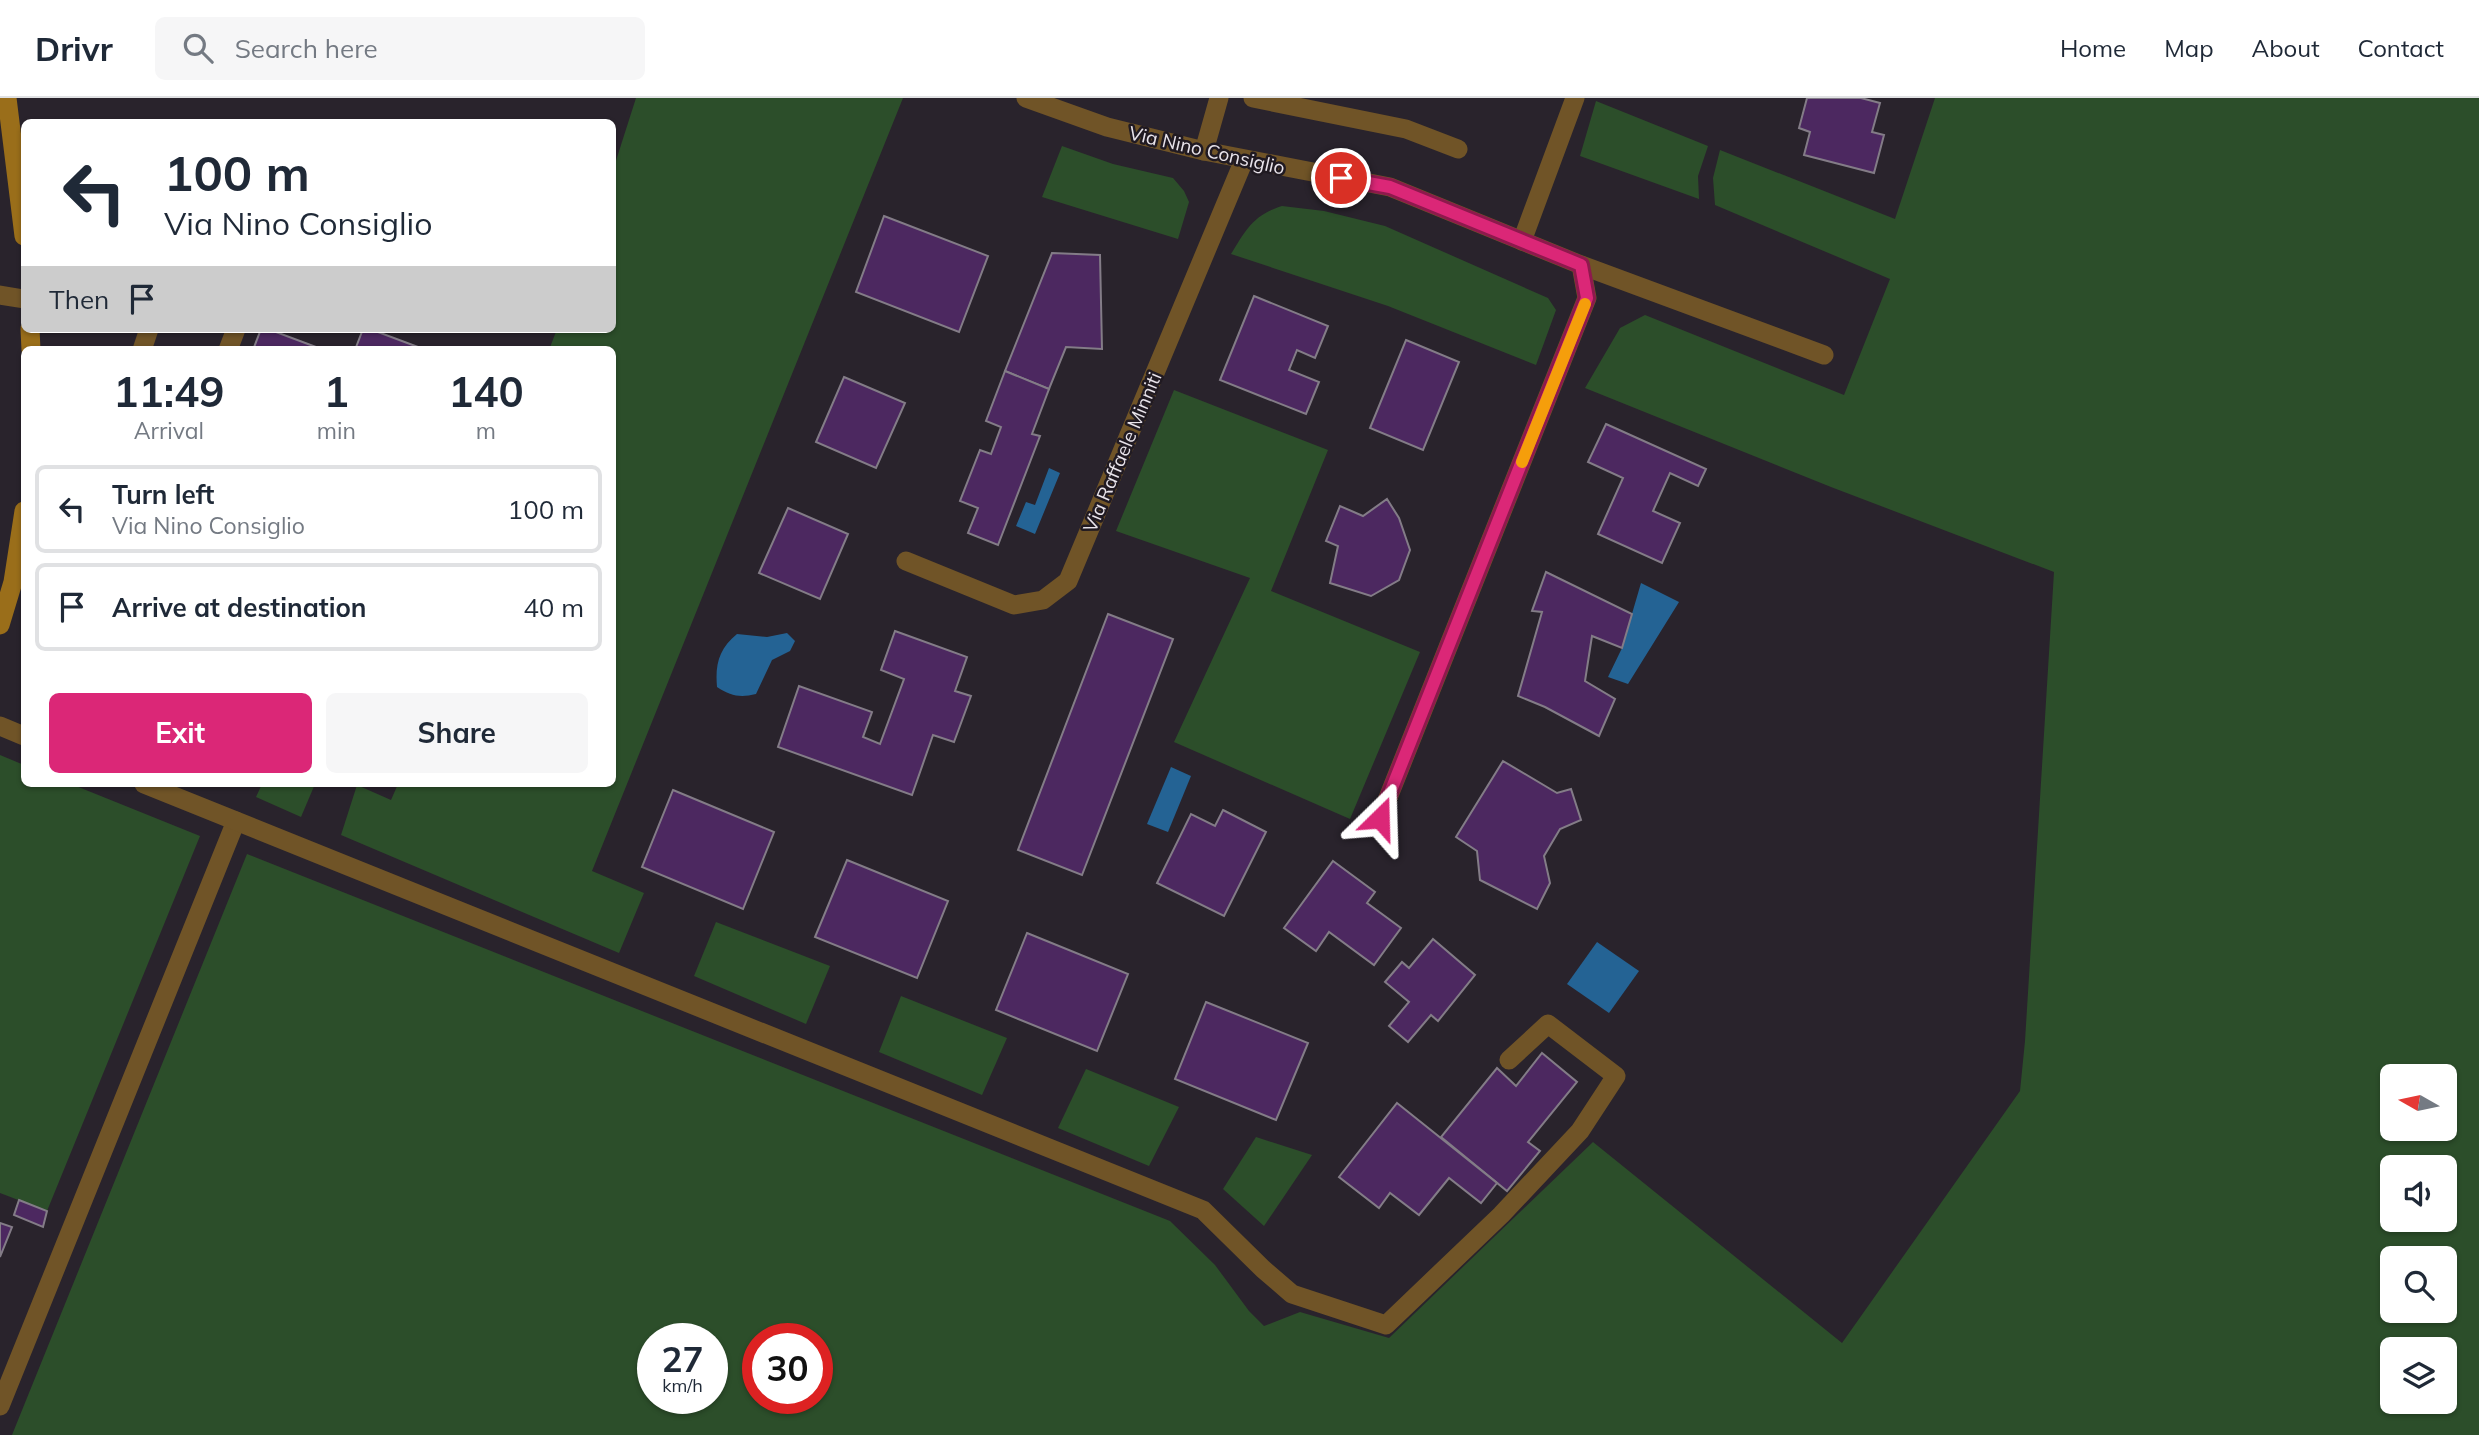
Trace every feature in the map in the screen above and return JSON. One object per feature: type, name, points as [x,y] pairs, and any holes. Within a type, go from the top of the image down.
[{"type":"main road","points":[[8,98],[21,210]]},
{"type":"main road","points":[[0,625],[13,582],[21,530]]},
{"type":"street","name":"Via Nino Consiglio","points":[[1026,98],[1107,127],[1204,151],[1390,187],[1581,265],[1824,355]]},
{"type":"street","points":[[1204,151],[1219,98]]},
{"type":"street","points":[[1253,98],[1406,129],[1458,149]]},
{"type":"street","points":[[1522,241],[1575,98]]},
{"type":"street","name":"Via Raffaele Minniti","points":[[906,561],[1014,605],[1043,600],[1068,581],[1244,160]]},
{"type":"street","points":[[1380,818],[1587,298],[1581,265]]},
{"type":"street","points":[[0,295],[21,298]]},
{"type":"street","points":[[0,726],[21,735]]},
{"type":"street","points":[[151,787],[1203,1210],[1292,1294],[1386,1325],[1501,1215],[1580,1131],[1616,1076],[1548,1024],[1509,1060]]},
{"type":"street","points":[[0,1406],[236,821]]},
{"type":"green space","points":[[636,98],[903,98],[592,871],[644,893],[619,953],[341,835],[356,787],[391,800],[397,787],[616,787],[616,346],[551,346],[555,333],[616,333],[616,161]]},
{"type":"green space","points":[[1935,98],[2479,98],[2479,1435],[12,1435],[247,854],[1170,1221],[1215,1265],[1249,1311],[1264,1326],[1300,1312],[1389,1338],[1593,1142],[1842,1343],[2020,1091],[2054,572],[1831,487],[1585,388],[1620,328],[1645,315],[1844,395],[1890,279],[1715,205],[1713,178],[1720,150],[1895,219]]},
{"type":"green space","points":[[1596,101],[1708,146],[1698,176],[1699,199],[1580,156]]},
{"type":"green space","points":[[1062,146],[1113,164],[1173,178],[1189,202],[1178,239],[1042,197]]},
{"type":"green space","points":[[1282,206],[1324,211],[1385,226],[1548,298],[1556,310],[1536,365],[1388,306],[1231,254],[1257,219]]},
{"type":"green space","points":[[1174,390],[1328,450],[1271,591],[1420,652],[1350,819],[1174,742],[1250,578],[1116,531]]},
{"type":"green space","points":[[0,755],[21,764],[21,787],[78,787],[200,836],[47,1211],[0,1193]]},
{"type":"green space","points":[[261,787],[314,787],[301,817],[256,797]]},
{"type":"green space","points":[[716,922],[830,966],[806,1024],[694,976]]},
{"type":"green space","points":[[901,996],[1007,1038],[982,1095],[879,1052]]},
{"type":"green space","points":[[1086,1069],[1179,1107],[1149,1166],[1058,1128]]},
{"type":"green space","points":[[1256,1137],[1312,1155],[1264,1226],[1223,1189]]},
{"type":"water","points":[[1049,468],[1060,473],[1035,534],[1016,526],[1026,502],[1035,505]]},
{"type":"water","points":[[1641,583],[1679,602],[1628,684],[1608,677],[1622,648]]},
{"type":"water","points":[[787,633],[795,641],[790,651],[772,660],[756,694],[736,695],[717,687],[720,658],[726,645],[737,634],[767,637]]},
{"type":"water","points":[[1171,767],[1191,776],[1168,832],[1147,824]]},
{"type":"water","points":[[1597,942],[1639,971],[1609,1013],[1567,984]]},
{"type":"building","points":[[1807,98],[1861,98],[1880,103],[1872,132],[1884,135],[1874,173],[1804,155],[1810,132],[1799,128]]},
{"type":"building","points":[[884,216],[988,256],[959,332],[856,292]]},
{"type":"building","points":[[1052,253],[1100,255],[1102,349],[1066,347],[1049,389],[1005,371]]},
{"type":"building","points":[[1254,296],[1328,326],[1315,358],[1297,350],[1289,370],[1319,382],[1306,414],[1220,380]]},
{"type":"building","points":[[259,333],[279,333],[313,346],[255,346]]},
{"type":"building","points":[[361,333],[381,333],[415,346],[357,346]]},
{"type":"building","points":[[1406,340],[1459,362],[1423,450],[1370,428]]},
{"type":"building","points":[[1005,371],[1049,389],[1032,434],[1040,436],[998,545],[968,533],[978,508],[960,501],[980,450],[991,454],[1001,427],[986,421]]},
{"type":"building","points":[[844,377],[905,403],[876,468],[816,442]]},
{"type":"building","points":[[1606,424],[1706,469],[1698,486],[1670,473],[1653,511],[1680,523],[1662,563],[1598,534],[1623,478],[1588,462]]},
{"type":"building","points":[[1387,499],[1399,518],[1410,550],[1399,580],[1371,596],[1330,583],[1338,546],[1326,541],[1340,506],[1363,516]]},
{"type":"building","points":[[788,508],[848,534],[820,599],[759,573]]},
{"type":"building","points":[[1546,572],[1632,614],[1622,648],[1592,636],[1585,681],[1615,699],[1599,736],[1518,696],[1542,612],[1532,611]]},
{"type":"building","points":[[1108,614],[1173,639],[1082,875],[1018,850]]},
{"type":"building","points":[[895,631],[967,657],[955,691],[971,696],[954,742],[933,735],[912,795],[778,747],[799,686],[872,712],[863,737],[880,744],[904,679],[881,670]]},
{"type":"building","points":[[1503,761],[1557,793],[1571,789],[1581,820],[1560,829],[1544,856],[1550,883],[1537,909],[1480,880],[1477,851],[1456,837]]},
{"type":"building","points":[[673,790],[774,832],[743,909],[642,867]]},
{"type":"building","points":[[1223,810],[1266,832],[1224,916],[1157,883],[1191,814],[1215,826]]},
{"type":"building","points":[[847,860],[948,901],[917,978],[815,937]]},
{"type":"building","points":[[1333,861],[1375,892],[1367,903],[1401,928],[1374,965],[1329,932],[1316,951],[1284,928]]},
{"type":"building","points":[[1027,933],[1128,974],[1097,1051],[996,1010]]},
{"type":"building","points":[[1433,939],[1475,975],[1438,1021],[1431,1015],[1408,1042],[1389,1026],[1409,1002],[1385,982],[1402,962],[1409,968]]},
{"type":"building","points":[[1206,1002],[1308,1043],[1276,1120],[1175,1079]]},
{"type":"building","points":[[1542,1053],[1577,1082],[1528,1142],[1540,1151],[1507,1191],[1441,1137],[1497,1068],[1516,1086]]},
{"type":"building","points":[[1397,1103],[1497,1183],[1481,1203],[1449,1178],[1419,1215],[1390,1193],[1379,1208],[1339,1177]]},
{"type":"building","points":[[19,1200],[47,1211],[43,1227],[14,1215]]},
{"type":"building","points":[[0,1223],[12,1227],[0,1257]]},
{"type":"slow traffic","points":[[1522,462],[1585,304]]},
{"type":"route","points":[[1341,178],[1390,187],[1581,265],[1587,298],[1380,818]]}]
